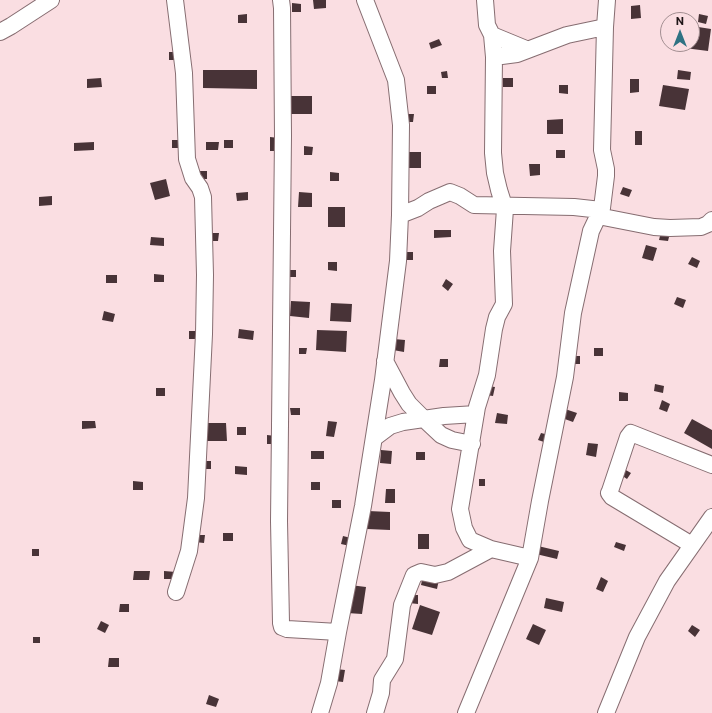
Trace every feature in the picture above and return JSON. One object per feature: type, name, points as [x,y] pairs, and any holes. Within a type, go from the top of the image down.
[{"type":"street","points":[[0,32],[51,0]]},
{"type":"street","points":[[175,0],[184,73],[187,159],[192,178],[200,188],[203,197],[205,275],[204,334],[196,498],[189,551],[176,592]]},
{"type":"street","points":[[281,0],[284,136],[279,520],[281,623],[282,627],[288,629],[338,632]]},
{"type":"street","points":[[320,713],[329,683],[363,506],[374,438],[398,261],[401,125],[396,80],[365,0]]},
{"type":"street","points":[[485,0],[487,25],[492,35],[494,57],[493,153],[497,185],[504,205],[505,215],[502,251],[504,304],[497,317],[494,329],[487,375],[476,414],[460,509],[462,521],[470,540],[491,549],[530,558]]},
{"type":"street","points":[[466,713],[530,558],[565,377],[573,313],[591,231],[600,213],[605,190],[606,169],[602,150],[607,0]]},
{"type":"street","points":[[494,57],[517,54],[526,49],[567,35],[605,27]]},
{"type":"street","points":[[492,35],[526,49]]},
{"type":"street","points":[[400,215],[450,192],[474,205],[574,207],[654,227],[700,227],[708,224],[712,220]]},
{"type":"street","points":[[385,361],[409,404],[425,420],[441,435],[452,440],[472,444]]},
{"type":"street","points":[[374,438],[390,426],[403,422],[425,420],[444,416],[476,414]]},
{"type":"street","points":[[692,544],[612,497],[609,493],[628,436],[631,432],[712,465]]},
{"type":"street","points":[[606,713],[637,637],[667,581],[712,517]]},
{"type":"street","points":[[375,713],[381,693],[382,680],[395,659],[402,604],[414,575],[421,572],[435,574],[448,572],[491,549]]},
{"type":"building","points":[[313,0],[326,0],[326,8],[314,9]]},
{"type":"building","points":[[292,3],[301,4],[301,12],[292,12]]},
{"type":"building","points":[[640,5],[641,18],[631,19],[631,6]]},
{"type":"building","points":[[247,14],[247,23],[238,23],[238,15]]},
{"type":"building","points":[[700,14],[708,16],[706,24],[700,22]]},
{"type":"building","points":[[700,27],[711,29],[708,51],[700,50]]},
{"type":"building","points":[[439,39],[442,45],[431,49],[429,43]]},
{"type":"building","points":[[169,52],[178,52],[178,60],[169,60]]},
{"type":"building","points":[[203,70],[257,70],[257,89],[203,88]]},
{"type":"building","points":[[678,70],[691,72],[690,80],[677,79]]},
{"type":"building","points":[[447,71],[448,78],[442,78],[441,72]]},
{"type":"building","points":[[101,78],[102,87],[87,88],[87,79]]},
{"type":"building","points":[[503,78],[513,78],[513,87],[503,87]]},
{"type":"building","points":[[630,79],[639,79],[639,92],[630,93]]},
{"type":"building","points":[[559,85],[568,85],[568,94],[559,93]]},
{"type":"building","points":[[663,85],[689,89],[685,110],[659,106]]},
{"type":"building","points":[[427,86],[436,86],[436,94],[427,94]]},
{"type":"building","points":[[291,96],[312,96],[312,114],[291,114]]},
{"type":"building","points":[[405,114],[414,114],[413,122],[405,122]]},
{"type":"building","points":[[563,119],[563,134],[547,134],[547,120]]},
{"type":"building","points":[[635,131],[642,131],[642,145],[635,145]]},
{"type":"building","points":[[270,137],[279,138],[279,151],[270,151]]},
{"type":"building","points":[[172,140],[181,140],[181,148],[172,148]]},
{"type":"building","points":[[224,140],[233,140],[233,148],[224,148]]},
{"type":"building","points":[[94,142],[94,150],[74,151],[74,143]]},
{"type":"building","points":[[206,142],[219,142],[218,150],[206,150]]},
{"type":"building","points":[[304,146],[313,147],[312,155],[304,155]]},
{"type":"building","points":[[556,150],[565,150],[565,158],[556,158]]},
{"type":"building","points":[[405,152],[421,152],[421,168],[405,168]]},
{"type":"building","points":[[529,164],[540,164],[540,175],[530,176]]},
{"type":"building","points":[[198,171],[207,171],[207,179],[198,179]]},
{"type":"building","points":[[330,172],[339,173],[339,181],[330,181]]},
{"type":"building","points":[[166,179],[170,196],[155,200],[150,183]]},
{"type":"building","points":[[623,187],[632,190],[629,197],[620,194]]},
{"type":"building","points":[[248,192],[248,200],[237,201],[236,193]]},
{"type":"building","points":[[299,192],[312,193],[312,207],[298,207]]},
{"type":"building","points":[[52,196],[52,205],[39,206],[39,197]]},
{"type":"building","points":[[328,207],[345,207],[345,227],[328,227]]},
{"type":"building","points":[[434,230],[451,230],[451,237],[434,238]]},
{"type":"building","points":[[661,232],[670,233],[668,241],[659,240]]},
{"type":"building","points":[[209,233],[219,233],[218,241],[209,241]]},
{"type":"building","points":[[151,237],[164,238],[164,246],[150,245]]},
{"type":"building","points":[[646,245],[657,248],[653,261],[642,258]]},
{"type":"building","points":[[404,252],[413,252],[413,260],[404,260]]},
{"type":"building","points":[[692,257],[700,261],[697,268],[688,264]]},
{"type":"building","points":[[328,262],[337,262],[337,271],[328,270]]},
{"type":"building","points":[[286,270],[296,270],[296,277],[286,277]]},
{"type":"building","points":[[154,274],[164,275],[164,282],[154,282]]},
{"type":"building","points":[[106,275],[117,275],[117,283],[106,283]]},
{"type":"building","points":[[446,279],[453,284],[448,291],[442,286]]},
{"type":"building","points":[[677,297],[686,300],[683,308],[674,304]]},
{"type":"building","points":[[291,301],[310,302],[309,318],[290,316]]},
{"type":"building","points":[[331,303],[352,304],[351,322],[330,321]]},
{"type":"building","points":[[104,311],[115,314],[113,322],[102,320]]},
{"type":"building","points":[[239,329],[254,331],[253,340],[238,338]]},
{"type":"building","points":[[317,330],[347,331],[346,352],[316,350]]},
{"type":"building","points":[[189,331],[198,331],[197,339],[189,339]]},
{"type":"building","points":[[394,339],[405,340],[404,352],[393,350]]},
{"type":"building","points":[[299,348],[307,348],[306,354],[299,354]]},
{"type":"building","points":[[594,348],[603,348],[603,356],[594,356]]},
{"type":"building","points":[[571,356],[580,356],[580,364],[571,364]]},
{"type":"building","points":[[440,359],[448,359],[448,367],[439,367]]},
{"type":"building","points":[[655,384],[664,386],[663,393],[654,391]]},
{"type":"building","points":[[488,386],[495,387],[493,396],[486,395]]},
{"type":"building","points":[[156,388],[165,388],[165,396],[156,396]]},
{"type":"building","points":[[619,392],[628,393],[628,401],[619,401]]},
{"type":"building","points":[[662,400],[670,404],[667,412],[659,409]]},
{"type":"building","points":[[290,408],[300,408],[300,415],[291,415]]},
{"type":"building","points":[[565,409],[577,413],[573,422],[562,418]]},
{"type":"building","points":[[497,413],[508,415],[507,424],[495,423]]},
{"type":"building","points":[[692,419],[712,430],[712,449],[684,433]]},
{"type":"building","points":[[82,421],[95,421],[96,428],[82,429]]},
{"type":"building","points":[[328,421],[337,422],[334,437],[326,436]]},
{"type":"building","points":[[207,423],[226,423],[227,441],[207,441]]},
{"type":"building","points":[[237,427],[246,427],[246,435],[237,435]]},
{"type":"building","points":[[541,433],[549,435],[547,443],[538,440]]},
{"type":"building","points":[[267,435],[276,436],[276,444],[267,444]]},
{"type":"building","points":[[588,443],[598,444],[596,457],[586,455]]},
{"type":"building","points":[[381,450],[392,451],[391,464],[380,463]]},
{"type":"building","points":[[311,451],[324,451],[324,459],[311,459]]},
{"type":"building","points":[[416,452],[425,452],[425,460],[416,460]]},
{"type":"building","points":[[202,461],[211,461],[211,469],[201,469]]},
{"type":"building","points":[[235,466],[247,467],[247,475],[235,474]]},
{"type":"building","points":[[624,469],[631,473],[627,479],[621,475]]},
{"type":"building","points":[[479,479],[485,479],[485,486],[479,486]]},
{"type":"building","points":[[133,481],[143,482],[143,490],[133,490]]},
{"type":"building","points":[[311,482],[320,482],[320,490],[311,490]]},
{"type":"building","points":[[386,489],[395,489],[395,503],[385,503]]},
{"type":"building","points":[[332,500],[341,500],[341,508],[332,508]]},
{"type":"building","points":[[368,511],[390,512],[390,530],[367,529]]},
{"type":"building","points":[[223,533],[233,533],[233,541],[223,541]]},
{"type":"building","points":[[418,534],[429,534],[429,549],[418,549]]},
{"type":"building","points":[[195,535],[205,535],[204,543],[195,542]]},
{"type":"building","points":[[343,536],[351,538],[350,546],[341,544]]},
{"type":"building","points":[[616,542],[626,545],[624,551],[614,547]]},
{"type":"building","points":[[538,546],[559,551],[557,559],[536,554]]},
{"type":"building","points":[[32,549],[39,549],[39,556],[32,556]]},
{"type":"building","points":[[134,571],[150,571],[149,580],[133,580]]},
{"type":"building","points":[[164,571],[176,572],[176,579],[164,579]]},
{"type":"building","points":[[423,575],[439,579],[437,589],[421,585]]},
{"type":"building","points":[[601,577],[608,581],[603,592],[596,589]]},
{"type":"building","points":[[350,585],[366,587],[362,614],[347,613]]},
{"type":"building","points":[[409,595],[418,595],[418,604],[409,603]]},
{"type":"building","points":[[546,598],[564,602],[562,612],[544,608]]},
{"type":"building","points":[[120,604],[129,604],[129,612],[119,612]]},
{"type":"building","points":[[420,605],[440,612],[432,635],[412,629]]},
{"type":"building","points":[[101,621],[109,625],[105,633],[97,629]]},
{"type":"building","points":[[533,624],[546,630],[539,645],[526,639]]},
{"type":"building","points":[[692,625],[700,630],[695,637],[688,631]]},
{"type":"building","points":[[33,637],[40,637],[40,643],[33,643]]},
{"type":"building","points":[[109,658],[119,658],[119,667],[108,667]]},
{"type":"building","points":[[336,669],[345,670],[343,682],[335,681]]},
{"type":"building","points":[[209,695],[219,699],[216,707],[206,704]]}]
